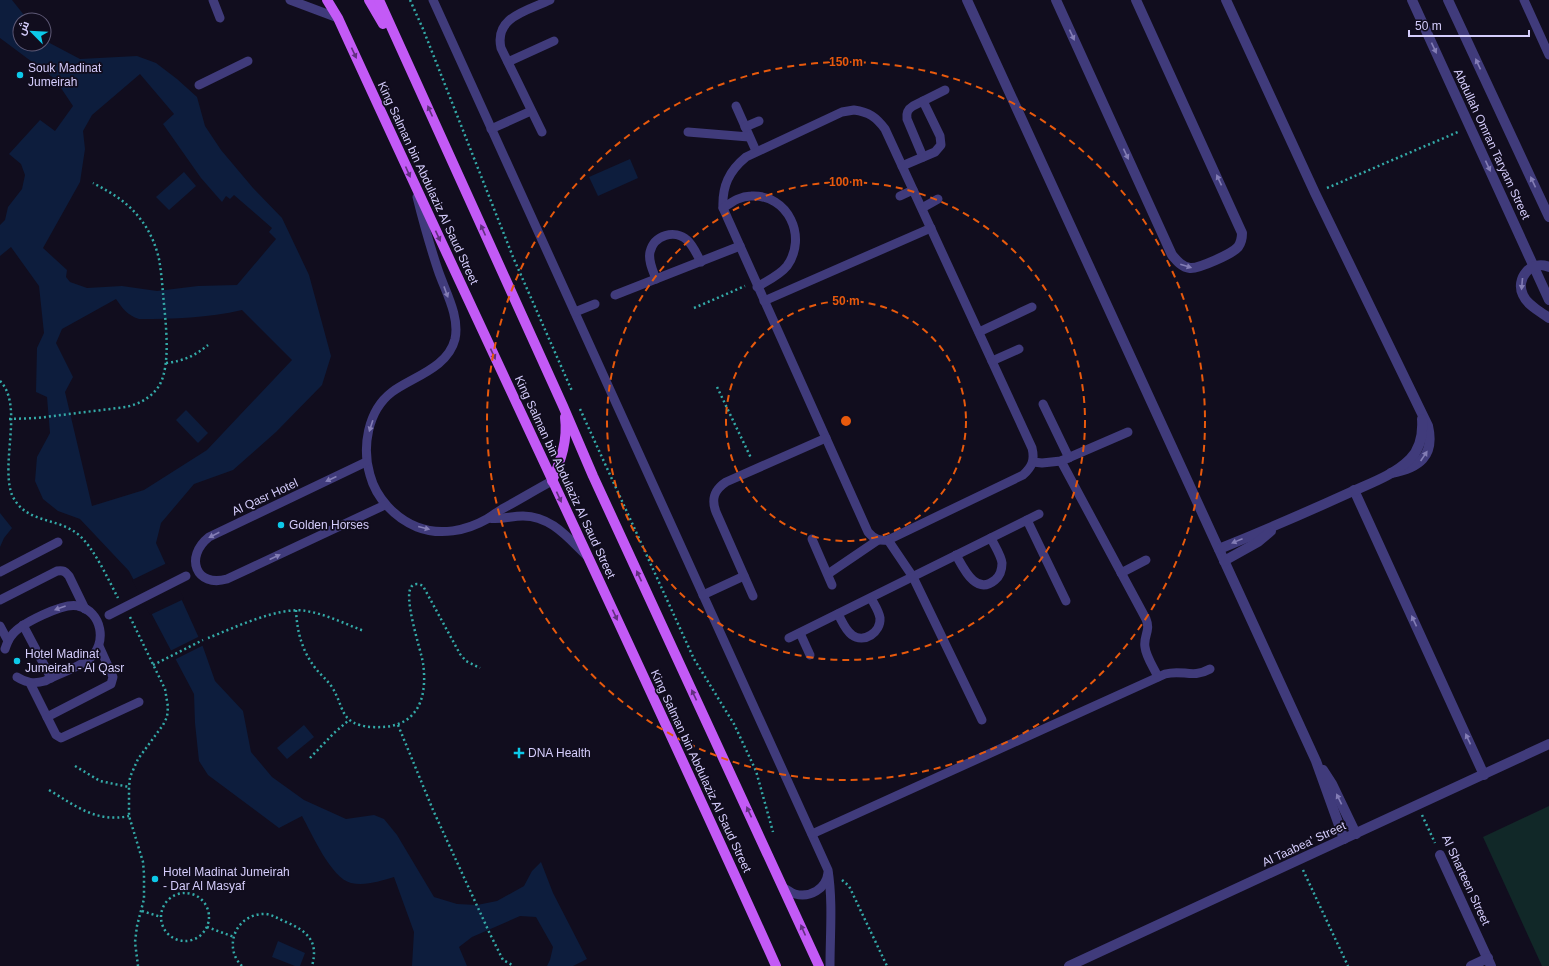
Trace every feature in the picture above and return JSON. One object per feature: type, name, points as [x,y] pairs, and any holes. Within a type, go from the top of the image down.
[{"type":"main road","name":"King Salman bin Abdulaziz Al Saud Street","points":[[327,0],[338,18],[415,188],[694,784],[776,966]]},
{"type":"main road","points":[[369,0],[409,64]]},
{"type":"main road","points":[[379,0],[563,406],[593,476],[819,966]]},
{"type":"main road","points":[[383,0],[409,64]]},
{"type":"main road","points":[[552,481],[563,453],[565,421],[563,406]]},
{"type":"street","points":[[967,0],[1316,761],[1344,839]]},
{"type":"street","points":[[1056,0],[1172,256],[1183,265],[1190,268],[1197,267],[1233,251],[1238,247],[1242,240],[1242,233],[1136,0]]},
{"type":"street","points":[[1218,549],[1281,524],[1391,473],[1405,471],[1416,466],[1424,458],[1429,448],[1430,437],[1428,426],[1422,413],[1315,193],[1226,0]]},
{"type":"street","name":"Abdullah Omran Taryam Street","points":[[1412,0],[1549,300]]},
{"type":"street","name":"Abdullah Omran Taryam Street","points":[[1448,0],[1549,217]]},
{"type":"street","points":[[1549,267],[1544,265],[1534,266],[1526,271],[1521,279],[1520,288],[1523,297],[1549,318]]},
{"type":"street","points":[[1354,490],[1484,775]]},
{"type":"street","points":[[1224,561],[1258,542],[1281,524]]},
{"type":"street","name":"Al Taabea' Street","points":[[1069,966],[1549,744]]},
{"type":"street","points":[[1316,761],[1332,784],[1356,834]]},
{"type":"street","name":"Al Sharteen Street","points":[[1440,855],[1490,962]]},
{"type":"street","points":[[1471,966],[1490,962]]},
{"type":"lane","points":[[214,0],[220,18]]},
{"type":"lane","points":[[290,0],[338,18]]},
{"type":"lane","points":[[433,0],[828,870],[832,902],[830,966]]},
{"type":"lane","points":[[542,132],[501,48],[499,39],[501,30],[506,22],[513,17],[550,0]]},
{"type":"lane","points":[[1524,0],[1549,55]]},
{"type":"lane","points":[[508,62],[554,41]]},
{"type":"lane","points":[[199,85],[248,61]]},
{"type":"lane","points":[[924,157],[906,114],[909,108],[945,90]]},
{"type":"lane","points":[[902,166],[924,157],[938,149],[941,141],[923,101]]},
{"type":"lane","points":[[736,106],[756,151]]},
{"type":"lane","points":[[491,129],[531,110]]},
{"type":"lane","points":[[854,110],[867,112],[877,119],[884,129],[922,208],[1032,448],[1034,462],[1030,469],[1023,475],[888,540],[878,540],[872,537],[868,532],[723,208],[725,185],[730,174],[737,164],[756,151],[842,112],[854,110]]},
{"type":"lane","points":[[745,127],[759,121]]},
{"type":"lane","points":[[688,132],[750,137]]},
{"type":"lane","points":[[415,188],[427,236],[456,325],[455,340],[448,354],[437,365],[391,393],[378,408],[370,425],[366,443],[366,462],[372,485],[386,505],[400,518],[418,527],[437,531],[455,531],[472,527],[552,481]]},
{"type":"lane","points":[[900,196],[913,190]]},
{"type":"lane","points":[[723,208],[740,198],[762,196],[782,206],[789,214],[794,224],[796,246],[787,267],[779,274],[756,284]]},
{"type":"lane","points":[[922,208],[938,199]]},
{"type":"lane","points":[[764,301],[931,228]]},
{"type":"lane","points":[[656,279],[649,260],[650,252],[652,246],[663,236],[670,234],[684,237],[689,242],[701,262]]},
{"type":"lane","points":[[615,295],[740,246]]},
{"type":"lane","points":[[575,312],[595,304]]},
{"type":"lane","points":[[979,332],[1032,307]]},
{"type":"lane","points":[[992,361],[1019,349]]},
{"type":"lane","points":[[1043,404],[1065,460],[1148,624],[1144,645],[1158,677]]},
{"type":"lane","points":[[1034,462],[1047,463],[1065,460],[1128,432]]},
{"type":"lane","points":[[753,596],[716,512],[713,504],[714,495],[718,487],[726,482],[826,438]]},
{"type":"lane","name":"Al Qasr Hotel","points":[[198,570],[195,563],[195,555],[198,548],[209,537],[366,462]]},
{"type":"lane","points":[[97,620],[198,570],[208,579],[220,581],[227,579],[386,505]]},
{"type":"lane","points":[[789,638],[1039,514]]},
{"type":"lane","points":[[488,518],[503,520],[523,516],[546,521],[563,532],[588,557]]},
{"type":"lane","points":[[1027,520],[1066,601]]},
{"type":"lane","points":[[956,555],[969,578],[975,583],[983,585],[991,583],[998,578],[1002,562],[991,538]]},
{"type":"lane","points":[[812,539],[832,585]]},
{"type":"lane","points":[[828,574],[878,540]]},
{"type":"lane","points":[[888,540],[913,577],[982,720]]},
{"type":"lane","points":[[0,572],[58,542]]},
{"type":"lane","points":[[1121,573],[1146,560]]},
{"type":"lane","points":[[0,600],[57,571],[62,570],[69,576],[85,609]]},
{"type":"lane","points":[[703,595],[744,576]]},
{"type":"lane","points":[[838,614],[847,631],[854,636],[862,638],[870,636],[876,631],[880,624],[880,616],[871,598]]},
{"type":"lane","points":[[0,626],[6,645],[17,629],[23,625],[60,607],[73,605],[85,609],[92,614],[97,620],[100,629],[101,637],[99,646],[89,659],[38,683],[30,683],[16,677]]},
{"type":"lane","points":[[23,625],[51,678]]},
{"type":"lane","points":[[800,632],[810,655]]},
{"type":"lane","points":[[47,717],[110,684],[113,677],[99,646]]},
{"type":"lane","points":[[812,834],[1158,677],[1172,672],[1194,675],[1210,669]]},
{"type":"lane","points":[[30,683],[56,735],[62,738],[139,702]]},
{"type":"lane","points":[[784,888],[794,894],[805,896],[815,892],[825,883],[828,870]]},
{"type":"path","points":[[410,0],[423,28],[513,257],[574,396]]},
{"type":"path","points":[[1315,193],[1470,127]]},
{"type":"path","points":[[9,419],[37,418],[89,412],[138,404],[149,397],[158,388],[164,376],[166,363],[166,323],[159,260],[152,239],[142,221],[127,205],[110,192],[93,184]]},
{"type":"path","points":[[694,308],[756,284]]},
{"type":"path","points":[[166,363],[181,361],[196,355],[208,345]]},
{"type":"path","points":[[717,386],[756,468]]},
{"type":"path","points":[[578,403],[694,659],[737,731],[756,771],[776,837]]},
{"type":"path","points":[[296,610],[297,626],[307,657],[332,688],[343,712],[349,720],[361,725],[371,727],[398,725],[409,720],[415,713],[420,703],[424,676],[423,663],[411,614],[409,592],[412,586],[420,584],[423,586],[460,654],[466,660],[480,668]]},
{"type":"path","points":[[208,638],[281,611],[296,610],[315,612],[364,631]]},
{"type":"path","points":[[153,665],[203,640]]},
{"type":"path","points":[[310,758],[349,720]]},
{"type":"path","points":[[398,725],[433,810],[502,960],[514,966]]},
{"type":"path","points":[[75,766],[100,781],[129,787]]},
{"type":"path","points":[[48,790],[94,816],[118,818],[129,816]]},
{"type":"path","name":"Al Sharteen Street","points":[[1418,805],[1440,855]]},
{"type":"path","points":[[1298,860],[1348,966]]},
{"type":"path","points":[[828,870],[849,886],[887,966]]},
{"type":"path","points":[[186,893],[194,894],[206,904],[209,912],[207,927],[203,934],[191,941],[176,940],[170,937],[162,925],[162,910],[171,897],[186,893]]},
{"type":"path","points":[[142,911],[161,917]]},
{"type":"path","points":[[242,966],[234,954],[232,946],[237,929],[242,922],[249,918],[266,914],[303,930],[312,943],[314,950],[312,966]]},
{"type":"path","points":[[207,927],[234,937]]},
{"type":"green space","points":[[1549,806],[1549,966],[1542,966],[1483,837]]},
{"type":"water","points":[[0,0],[12,0],[22,12],[12,12],[12,47],[0,38]]},
{"type":"water","points":[[52,44],[80,59],[137,56],[156,63],[177,79],[197,97],[205,126],[221,150],[253,188],[282,218],[309,275],[331,356],[322,385],[276,432],[233,470],[194,484],[161,523],[156,543],[203,647],[215,681],[243,711],[251,752],[272,777],[304,800],[346,819],[374,815],[384,819],[397,835],[434,897],[457,904],[477,905],[497,901],[524,886],[532,871],[541,862],[553,893],[587,959],[573,966],[547,966],[553,947],[536,917],[520,916],[472,937],[459,947],[467,966],[412,966],[414,932],[394,877],[373,883],[362,884],[351,883],[344,879],[336,873],[329,864],[302,816],[279,828],[208,775],[199,761],[194,694],[129,571],[80,519],[58,511],[43,499],[35,481],[37,457],[50,433],[47,397],[36,392],[37,348],[44,333],[39,286],[11,247],[0,256],[0,225],[5,220],[8,207],[22,189],[25,175],[21,164],[9,154],[40,120],[55,131],[73,106],[55,79],[19,52],[52,52]],"holes":[[[140,74],[174,114],[163,124],[201,178],[222,202],[226,196],[230,199],[234,195],[272,228],[269,232],[276,239],[237,285],[198,286],[157,291],[122,286],[87,288],[70,282],[66,277],[67,270],[43,248],[80,182],[85,149],[83,131],[92,115]],[[116,299],[131,316],[139,319],[191,318],[242,310],[292,360],[207,450],[144,490],[92,506],[65,392],[73,377],[56,343],[62,329]]]},
{"type":"water","points":[[630,159],[638,178],[598,196],[589,177]]},
{"type":"water","points":[[184,172],[196,186],[169,210],[156,197]]},
{"type":"water","points":[[186,410],[208,433],[198,443],[176,420]]},
{"type":"water","points":[[0,513],[12,528],[4,538],[0,547]]},
{"type":"water","points":[[304,725],[314,737],[287,759],[277,748]]},
{"type":"water","points":[[278,941],[305,953],[300,966],[295,966],[272,957]]},
{"type":"pier","points":[[167,563],[184,599],[150,615],[132,580]]},
{"type":"pier","points":[[200,636],[204,645],[174,660],[170,651]]},
{"type":"place","name":"Souk Madinat Jumeirah","points":[[20,75]]},
{"type":"place","name":"Golden Horses","points":[[281,525]]},
{"type":"place","name":"Hotel Madinat Jumeirah - Al Qasr","points":[[17,661]]},
{"type":"place","name":"DNA Health","points":[[519,753]]},
{"type":"place","name":"Hotel Madinat Jumeirah - Dar Al Masyaf","points":[[155,879]]}]
